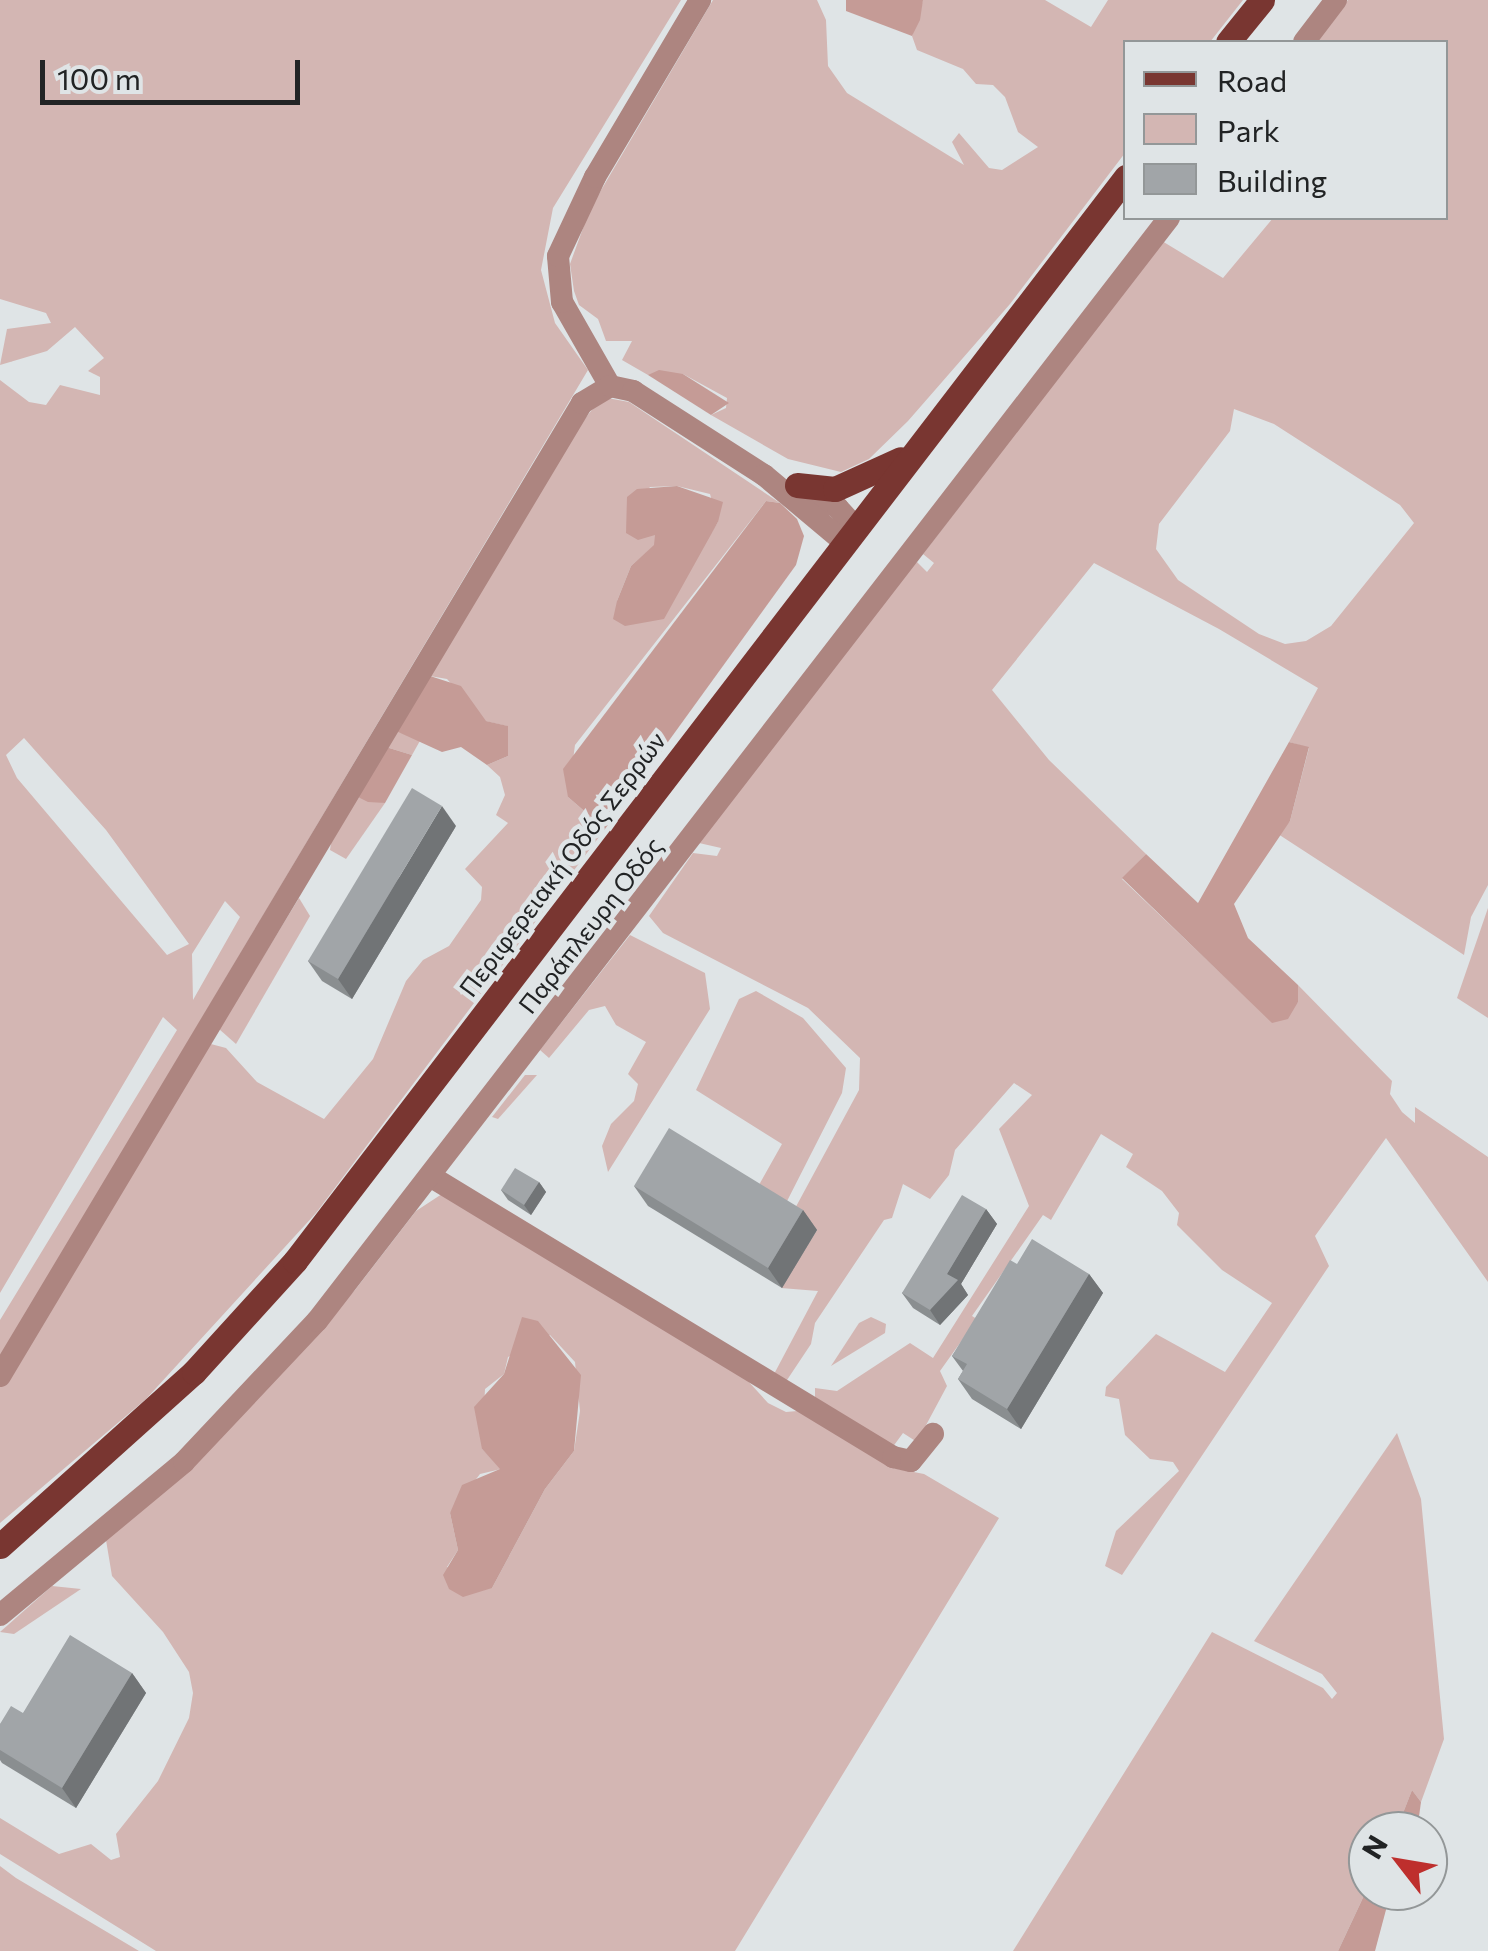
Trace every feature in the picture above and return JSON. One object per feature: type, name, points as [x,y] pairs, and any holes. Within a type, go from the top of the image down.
[{"type":"main road","points":[[1230,40],[1262,0]]},
{"type":"main road","name":"Περιφερειακή Οδός Σερρών","points":[[0,1546],[194,1372],[295,1261],[1123,181]]},
{"type":"main road","points":[[797,485],[854,484],[917,448]]},
{"type":"street","points":[[610,386],[562,302],[558,256],[595,176],[700,0]]},
{"type":"street","points":[[1306,40],[1336,0]]},
{"type":"street","name":"Παράπλευρη Οδός","points":[[0,1615],[184,1462],[317,1320],[1167,220]]},
{"type":"street","points":[[0,1376],[555,442],[582,404],[610,386],[633,391],[764,474],[850,535]]},
{"type":"street","points":[[764,474],[797,485],[838,508],[850,535]]},
{"type":"street","points":[[430,1176],[893,1457],[917,1457],[933,1434]]},
{"type":"green space","points":[[0,0],[681,0],[553,208],[541,270],[555,323],[588,370],[0,1357],[0,1320],[177,1030],[163,1017],[0,1293],[0,380],[29,402],[46,405],[60,385],[100,395],[100,377],[88,371],[104,358],[75,327],[47,351],[0,365],[7,329],[51,323],[46,313],[0,299]],"holes":[[[24,738],[106,830],[189,944],[167,955],[17,778],[6,755]],[[225,901],[240,917],[193,1000],[192,954]]]},
{"type":"green space","points":[[713,0],[817,0],[826,20],[828,66],[847,93],[964,165],[952,142],[959,133],[989,168],[1002,170],[1038,147],[1018,132],[1005,97],[993,85],[976,84],[963,69],[917,50],[912,36],[923,0],[1045,0],[1091,27],[1108,0],[1243,0],[1212,40],[1123,40],[1123,156],[1010,304],[908,421],[869,459],[841,472],[788,459],[711,415],[726,408],[727,398],[683,374],[648,375],[622,360],[632,341],[606,341],[598,319],[579,305],[574,291],[570,264],[590,209]]},
{"type":"green space","points":[[1348,0],[1488,0],[1488,885],[1471,917],[1464,955],[1278,834],[1290,821],[1309,748],[1289,742],[1318,688],[1219,629],[1094,563],[992,690],[1049,760],[1146,854],[1122,879],[1272,1022],[1298,1002],[1298,985],[1392,1081],[1390,1094],[1402,1112],[1415,1123],[1415,1107],[1488,1157],[1488,1282],[1386,1138],[1315,1236],[1329,1266],[1122,1575],[1105,1566],[1116,1531],[1179,1471],[1173,1462],[1150,1459],[1125,1435],[1119,1399],[1105,1396],[1106,1387],[1156,1334],[1225,1372],[1272,1303],[1222,1270],[1177,1225],[1179,1213],[1162,1191],[1126,1167],[1133,1154],[1101,1134],[1051,1220],[1043,1215],[972,1316],[977,1319],[940,1371],[947,1386],[917,1442],[903,1433],[892,1448],[815,1399],[815,1388],[837,1391],[910,1343],[933,1358],[1029,1206],[999,1129],[1032,1095],[1014,1083],[955,1150],[949,1175],[930,1199],[903,1184],[892,1218],[884,1220],[815,1323],[811,1344],[785,1383],[773,1376],[818,1291],[781,1288],[817,1230],[792,1214],[859,1090],[860,1058],[808,1008],[663,933],[649,916],[693,853],[717,856],[721,848],[699,843],[908,570],[917,562],[927,572],[934,563],[923,554],[1162,241],[1223,278],[1271,220],[1448,220],[1448,40],[1317,40]],"holes":[[[1234,409],[1274,424],[1400,505],[1414,523],[1331,626],[1306,641],[1285,644],[1259,634],[1178,580],[1156,549],[1159,524],[1230,431]]]},
{"type":"green space","points":[[602,397],[629,402],[780,503],[766,501],[575,745],[568,797],[605,829],[316,1213],[146,1399],[0,1523],[0,1385],[207,1043],[226,1048],[257,1082],[324,1119],[373,1059],[406,981],[423,960],[449,946],[481,900],[482,887],[465,869],[508,823],[496,815],[505,795],[500,777],[487,765],[508,756],[507,726],[485,721],[447,679],[430,676],[565,444]],"holes":[[[677,486],[710,494],[718,522],[697,556],[617,601],[631,566],[655,545],[655,534],[626,533],[630,511],[650,487]]]},
{"type":"green space","points":[[396,731],[421,739],[412,755],[386,747]]},
{"type":"green space","points":[[358,797],[385,803],[346,859],[330,850],[331,843]]},
{"type":"green space","points":[[299,898],[310,916],[236,1044],[219,1029]]},
{"type":"green space","points":[[1488,908],[1488,1018],[1457,998]]},
{"type":"green space","points":[[630,935],[705,973],[710,1009],[608,1172],[602,1146],[611,1124],[634,1101],[638,1084],[628,1074],[646,1042],[616,1025],[605,1006],[589,1010],[549,1058],[540,1050]]},
{"type":"green space","points":[[756,991],[803,1018],[846,1068],[842,1093],[783,1209],[755,1192],[782,1144],[696,1090],[739,999]]},
{"type":"green space","points":[[525,1075],[537,1075],[498,1119],[492,1117]]},
{"type":"green space","points":[[445,1192],[747,1380],[768,1403],[786,1412],[809,1410],[893,1468],[924,1474],[999,1518],[735,1951],[156,1951],[0,1854],[0,1818],[59,1854],[91,1844],[111,1860],[120,1857],[116,1834],[158,1781],[189,1718],[193,1693],[189,1672],[163,1632],[112,1576],[106,1540],[355,1290],[416,1211]],"holes":[[[550,1335],[575,1362],[580,1411],[574,1451],[545,1489],[492,1588],[447,1567],[458,1550],[450,1513],[480,1474],[501,1469],[482,1449],[485,1389],[504,1374],[508,1357]]]},
{"type":"green space","points":[[871,1317],[886,1324],[885,1333],[831,1366],[859,1323]]},
{"type":"green space","points":[[1397,1433],[1421,1499],[1444,1739],[1421,1802],[1412,1790],[1404,1811],[1348,1811],[1348,1911],[1357,1911],[1338,1951],[1013,1951],[1212,1632],[1323,1688],[1332,1699],[1337,1693],[1322,1674],[1254,1641]]},
{"type":"green space","points":[[52,1586],[81,1589],[14,1634],[0,1632]]},
{"type":"green space","points":[[0,1866],[16,1878],[139,1951],[0,1951]]},
{"type":"shaded area","points":[[846,0],[923,0],[912,36],[846,11]]},
{"type":"shaded area","points":[[659,370],[683,374],[729,403],[711,415],[648,375]]},
{"type":"shaded area","points":[[677,486],[723,502],[718,522],[664,619],[625,626],[613,619],[617,601],[631,566],[654,545],[655,535],[638,540],[626,533],[627,497],[637,489]]},
{"type":"shaded area","points":[[766,501],[780,503],[797,519],[804,536],[796,565],[605,829],[568,797],[563,769]]},
{"type":"shaded area","points":[[430,676],[461,686],[486,721],[508,726],[508,756],[487,765],[461,747],[442,752],[396,731]]},
{"type":"shaded area","points":[[1289,742],[1309,747],[1290,821],[1234,904],[1248,938],[1298,985],[1298,1002],[1288,1019],[1272,1023],[1122,878],[1146,854],[1198,903]]},
{"type":"shaded area","points":[[386,747],[412,755],[385,803],[368,802],[358,797]]},
{"type":"shaded area","points":[[522,1317],[538,1321],[581,1375],[574,1451],[545,1489],[492,1588],[463,1597],[449,1589],[443,1575],[458,1550],[450,1513],[462,1485],[500,1469],[482,1449],[474,1407],[504,1374]]},
{"type":"shaded area","points":[[1412,1790],[1421,1802],[1420,1811],[1404,1811]]},
{"type":"shaded area","points":[[1357,1911],[1386,1911],[1375,1951],[1338,1951]]},
{"type":"building","points":[[412,788],[442,806],[338,979],[308,961]]},
{"type":"building","points":[[669,1128],[803,1210],[768,1268],[634,1186]]},
{"type":"building","points":[[515,1168],[539,1182],[524,1205],[501,1190]]},
{"type":"building","points":[[962,1195],[986,1209],[947,1274],[958,1280],[930,1310],[902,1293]]},
{"type":"building","points":[[1032,1239],[1089,1274],[1007,1409],[958,1379],[967,1364],[952,1356],[1010,1260],[1017,1264]]},
{"type":"building","points":[[70,1635],[132,1673],[62,1788],[0,1750],[0,1724],[11,1706],[23,1713]]}]
